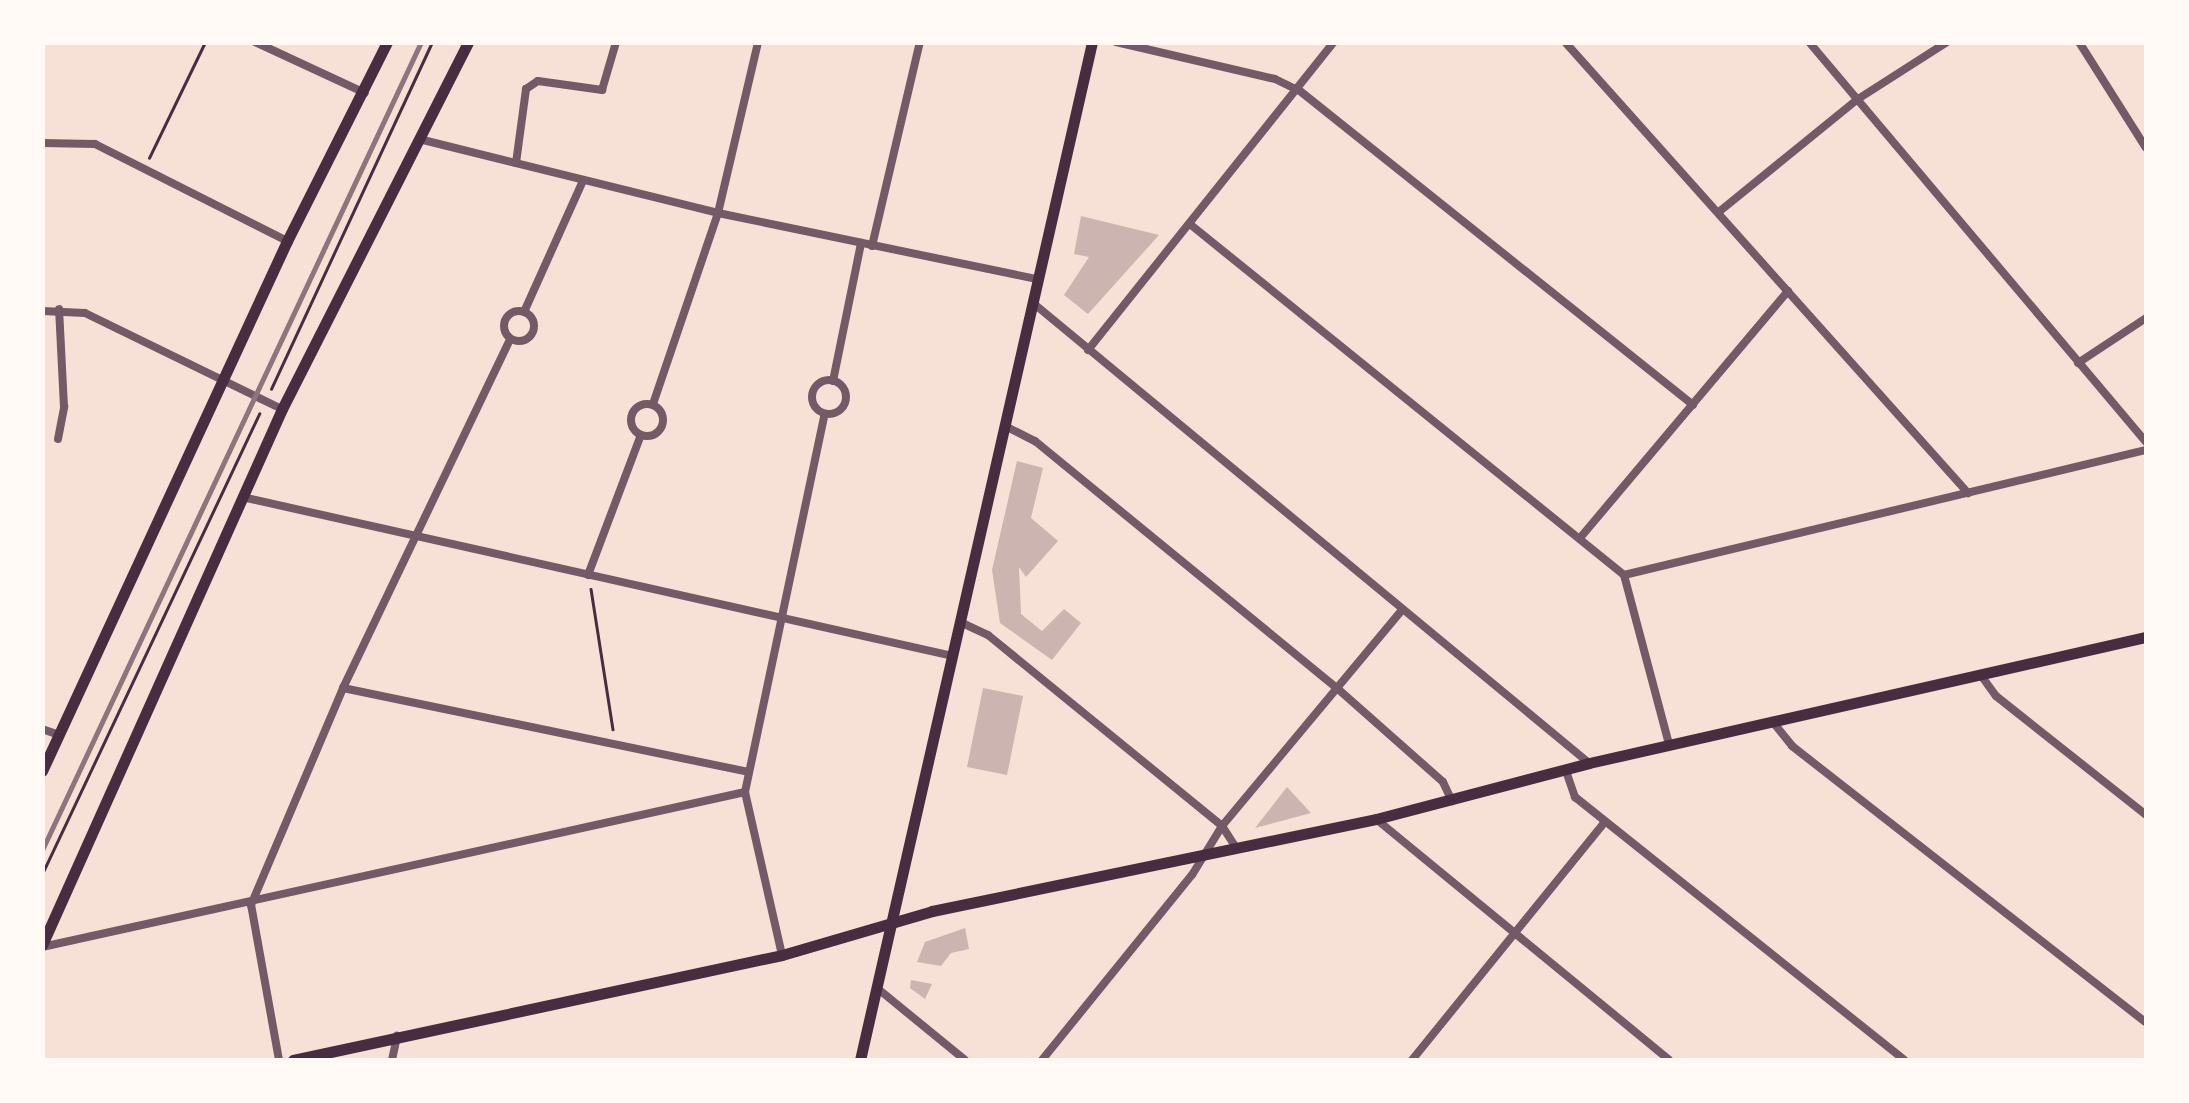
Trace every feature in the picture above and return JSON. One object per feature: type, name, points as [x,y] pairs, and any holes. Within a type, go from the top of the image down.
[{"type":"main road","points":[[42,771],[287,241],[365,93],[387,42]]},
{"type":"main road","points":[[42,946],[282,409],[416,139],[471,42]]},
{"type":"main road","points":[[860,1060],[1092,42]]},
{"type":"main road","points":[[293,1060],[782,955],[893,925],[932,910],[1376,819],[1590,762],[2146,637]]},
{"type":"street","points":[[255,42],[365,93]]},
{"type":"street","points":[[516,164],[526,89],[538,81],[602,90],[616,42]]},
{"type":"street","points":[[641,435],[657,433],[663,423],[653,404],[718,213],[758,42]]},
{"type":"street","points":[[872,246],[920,42]]},
{"type":"street","points":[[1116,42],[1275,78],[1300,91],[1692,404]]},
{"type":"street","points":[[1088,350],[1300,91],[1334,42]]},
{"type":"street","points":[[1566,42],[1968,493]]},
{"type":"street","points":[[1808,42],[2146,442]]},
{"type":"street","points":[[1720,211],[1858,99],[1947,42]]},
{"type":"street","points":[[2078,42],[2146,148]]},
{"type":"street","points":[[416,139],[718,213],[1038,280]]},
{"type":"street","points":[[42,143],[88,141],[287,241]]},
{"type":"street","points":[[524,312],[583,181]]},
{"type":"street","points":[[1191,225],[1624,575],[1669,744]]},
{"type":"street","points":[[825,414],[836,413],[846,399],[834,380],[861,244]]},
{"type":"street","points":[[1580,538],[1788,291]]},
{"type":"street","points":[[1033,303],[1401,611],[1590,762]]},
{"type":"street","points":[[58,438],[64,407],[59,309]]},
{"type":"street","points":[[42,311],[85,313],[282,409]]},
{"type":"street","points":[[279,1060],[250,905],[343,688],[510,339],[506,317],[524,312]]},
{"type":"street","points":[[510,339],[532,334],[534,323],[524,312]]},
{"type":"street","points":[[2078,363],[2146,318]]},
{"type":"street","points":[[782,955],[745,792],[825,414],[812,393],[818,384],[834,380]]},
{"type":"street","points":[[588,575],[641,435],[632,413],[653,404]]},
{"type":"street","points":[[1006,426],[1036,442],[1338,688],[1443,782],[1452,800]]},
{"type":"street","points":[[1624,575],[2146,450]]},
{"type":"street","points":[[242,498],[953,656]]},
{"type":"street","points":[[1042,1060],[1204,856],[1222,826],[1401,611]]},
{"type":"street","points":[[960,622],[988,636],[1222,826],[1237,849]]},
{"type":"street","points":[[1980,674],[1996,696],[2145,811]]},
{"type":"street","points":[[343,688],[748,772]]},
{"type":"street","points":[[1772,721],[1792,746],[2146,1024]]},
{"type":"street","points":[[42,729],[59,735]]},
{"type":"street","points":[[1566,771],[1570,790],[1605,822],[1904,1060]]},
{"type":"street","points":[[42,946],[250,905],[745,792]]},
{"type":"street","points":[[1376,819],[1668,1060]]},
{"type":"street","points":[[1412,1060],[1605,822]]},
{"type":"street","points":[[877,988],[965,1060]]},
{"type":"street","points":[[392,1060],[397,1036]]},
{"type":"path","points":[[144,169],[205,42]]},
{"type":"path","points":[[42,874],[432,42]]},
{"type":"path","points":[[588,575],[616,746]]},
{"type":"building","points":[[1081,216],[1159,235],[1088,314],[1064,295],[1089,257],[1074,254]]},
{"type":"building","points":[[1017,461],[1043,468],[1031,518],[1058,541],[1026,577],[1019,567],[1021,614],[1042,631],[1064,609],[1081,623],[1052,660],[1000,623],[992,570]]},
{"type":"building","points":[[983,688],[1023,696],[1007,775],[967,767]]},
{"type":"building","points":[[1287,787],[1311,813],[1255,828]]},
{"type":"building","points":[[965,928],[969,949],[951,953],[941,966],[917,962],[925,942]]},
{"type":"building","points":[[911,980],[932,984],[925,999],[910,988]]},
{"type":"railway","points":[[42,850],[421,42]]}]
